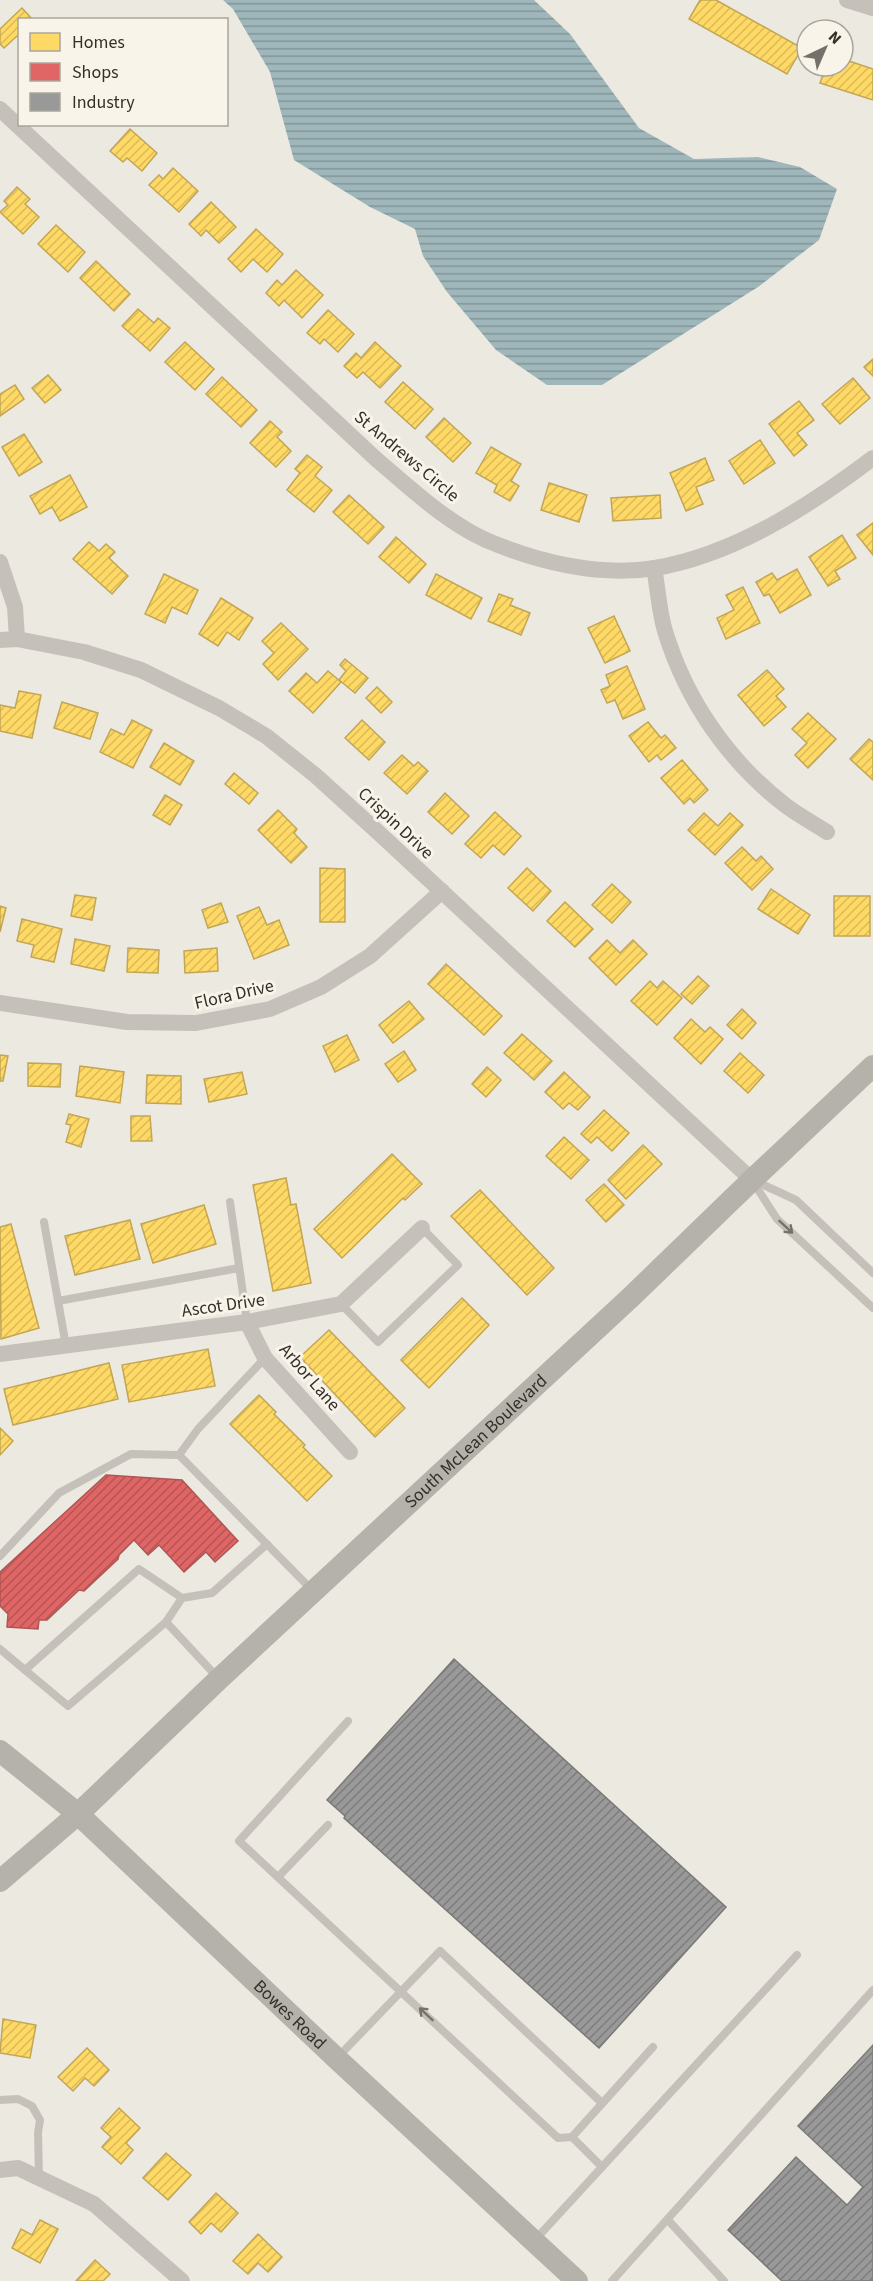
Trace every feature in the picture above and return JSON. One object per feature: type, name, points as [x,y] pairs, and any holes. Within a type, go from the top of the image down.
[{"type":"main road","name":"South McLean Boulevard","points":[[0,1881],[78,1814],[219,1679],[631,1297],[752,1179],[873,1066]]},
{"type":"main road","name":"Bowes Road","points":[[0,1751],[78,1814],[336,2058],[577,2281]]},
{"type":"street","points":[[847,0],[873,8]]},
{"type":"street","name":"St Andrews Circle","points":[[0,109],[18,126]]},
{"type":"street","name":"St Andrews Circle","points":[[18,126],[376,459],[437,510],[485,539],[540,559],[584,568],[617,570],[654,568],[728,546],[790,515],[873,458]]},
{"type":"street","points":[[0,562],[15,607],[17,639]]},
{"type":"street","points":[[654,568],[664,629],[692,697],[708,724],[732,756],[754,778],[786,806],[827,832]]},
{"type":"street","name":"Crispin Drive","points":[[0,640],[17,639],[84,652],[141,670],[219,708],[266,736],[315,775],[752,1179]]},
{"type":"street","name":"Flora Drive","points":[[0,1003],[127,1022],[196,1023],[270,1009],[321,987],[370,956],[442,891]]},
{"type":"street","points":[[341,1304],[422,1228]]},
{"type":"street","name":"Ascot Drive","points":[[0,1354],[247,1322],[341,1304]]},
{"type":"street","name":"Arbor Lane","points":[[247,1322],[265,1358],[350,1452]]},
{"type":"street","points":[[0,2170],[18,2168],[94,2204],[182,2281]]},
{"type":"lane","name":"Crispin Drive","points":[[752,1179],[796,1200],[873,1273]]},
{"type":"lane","name":"Crispin Drive","points":[[752,1179],[777,1219],[873,1308]]},
{"type":"lane","points":[[230,1202],[247,1322]]},
{"type":"lane","points":[[44,1222],[66,1346]]},
{"type":"lane","points":[[341,1304],[378,1342],[458,1265],[422,1228]]},
{"type":"lane","points":[[58,1301],[239,1269]]},
{"type":"lane","points":[[179,1455],[198,1429],[265,1358]]},
{"type":"lane","points":[[0,1556],[59,1493],[131,1454],[179,1455],[314,1591]]},
{"type":"lane","points":[[25,1670],[139,1569],[182,1598],[212,1593],[267,1544]]},
{"type":"lane","points":[[0,1649],[68,1706],[166,1622],[182,1598]]},
{"type":"lane","points":[[166,1622],[219,1679]]},
{"type":"lane","points":[[348,1721],[239,1841],[558,2138],[572,2137],[653,2047]]},
{"type":"lane","points":[[278,1877],[328,1825]]},
{"type":"lane","points":[[336,2058],[440,1951],[602,2103]]},
{"type":"lane","points":[[534,2242],[797,1954]]},
{"type":"lane","points":[[612,2281],[873,1990]]},
{"type":"lane","points":[[0,2100],[18,2099],[32,2106],[40,2120],[39,2178]]},
{"type":"lane","points":[[572,2137],[603,2168]]},
{"type":"lane","points":[[668,2220],[724,2281]]},
{"type":"water","points":[[223,0],[534,0],[570,34],[639,128],[694,159],[758,157],[800,167],[837,189],[819,240],[758,287],[602,385],[547,385],[496,350],[447,292],[423,256],[415,229],[370,207],[294,160],[270,72],[233,9]]},
{"type":"building: Homes","points":[[700,0],[716,0],[795,44],[795,60],[787,74],[689,19]]},
{"type":"building: Homes","points":[[22,8],[31,18],[18,18],[18,37],[4,48],[0,44],[0,29]]},
{"type":"building: Homes","points":[[855,63],[873,69],[873,100],[820,83],[822,78],[855,78]]},
{"type":"building: Homes","points":[[130,129],[157,153],[142,171],[127,158],[123,162],[110,151]]},
{"type":"building: Homes","points":[[173,168],[198,191],[179,212],[149,185],[159,175],[163,179]]},
{"type":"building: Homes","points":[[17,187],[30,199],[25,204],[39,217],[23,234],[0,212],[8,205],[4,201]]},
{"type":"building: Homes","points":[[211,202],[236,227],[219,243],[206,230],[201,236],[189,224]]},
{"type":"building: Homes","points":[[56,225],[85,252],[68,272],[38,244]]},
{"type":"building: Homes","points":[[256,229],[283,254],[267,272],[253,259],[241,272],[228,259]]},
{"type":"building: Homes","points":[[96,261],[130,294],[114,311],[80,278]]},
{"type":"building: Homes","points":[[296,270],[323,295],[302,318],[284,300],[279,306],[266,293],[277,280],[282,285]]},
{"type":"building: Homes","points":[[138,309],[154,323],[158,318],[170,328],[150,351],[122,326]]},
{"type":"building: Homes","points":[[328,310],[354,334],[338,352],[324,339],[320,344],[307,333]]},
{"type":"building: Homes","points":[[185,342],[214,369],[195,390],[165,362]]},
{"type":"building: Homes","points":[[375,342],[401,366],[380,388],[363,372],[357,378],[344,366],[356,353],[361,358]]},
{"type":"building: Homes","points":[[873,359],[873,376],[864,367]]},
{"type":"building: Homes","points":[[48,375],[61,390],[45,403],[32,388]]},
{"type":"building: Homes","points":[[222,377],[257,410],[241,427],[206,394]]},
{"type":"building: Homes","points":[[853,378],[870,398],[840,424],[822,404]]},
{"type":"building: Homes","points":[[403,382],[433,409],[415,429],[385,402]]},
{"type":"building: Homes","points":[[15,385],[24,399],[0,416],[0,394]]},
{"type":"building: Homes","points":[[799,401],[814,420],[797,433],[807,445],[794,456],[769,424]]},
{"type":"building: Homes","points":[[444,418],[471,443],[453,462],[426,437]]},
{"type":"building: Homes","points":[[270,421],[282,432],[277,437],[291,451],[276,467],[250,443]]},
{"type":"building: Homes","points":[[24,434],[42,462],[19,476],[2,447]]},
{"type":"building: Homes","points":[[760,440],[775,463],[744,484],[729,461]]},
{"type":"building: Homes","points":[[491,447],[521,464],[511,481],[519,486],[510,501],[494,492],[497,485],[476,473]]},
{"type":"building: Homes","points":[[307,455],[322,467],[315,476],[332,490],[314,512],[287,490],[300,473],[295,469]]},
{"type":"building: Homes","points":[[705,458],[714,480],[696,487],[703,504],[686,511],[670,473]]},
{"type":"building: Homes","points":[[70,475],[87,507],[60,521],[52,507],[40,514],[30,496]]},
{"type":"building: Homes","points":[[549,483],[587,495],[579,522],[541,510]]},
{"type":"building: Homes","points":[[349,495],[384,527],[368,544],[333,512]]},
{"type":"building: Homes","points":[[660,495],[661,518],[613,521],[611,498]]},
{"type":"building: Homes","points":[[873,523],[873,555],[857,535]]},
{"type":"building: Homes","points":[[842,535],[856,558],[835,571],[840,579],[828,586],[809,557]]},
{"type":"building: Homes","points":[[396,537],[426,564],[409,583],[379,557]]},
{"type":"building: Homes","points":[[89,542],[99,551],[106,544],[115,552],[109,558],[128,576],[112,594],[73,559]]},
{"type":"building: Homes","points":[[797,569],[811,595],[780,613],[769,594],[764,596],[756,582],[772,573],[777,580]]},
{"type":"building: Homes","points":[[164,574],[198,590],[187,614],[172,607],[165,623],[145,614]]},
{"type":"building: Homes","points":[[436,574],[482,598],[471,619],[426,595]]},
{"type":"building: Homes","points":[[743,587],[760,623],[726,639],[717,618],[734,610],[726,595]]},
{"type":"building: Homes","points":[[499,594],[513,599],[510,605],[530,613],[521,635],[488,621]]},
{"type":"building: Homes","points":[[221,598],[253,618],[239,640],[227,632],[218,646],[199,634]]},
{"type":"building: Homes","points":[[614,616],[630,651],[605,663],[588,628]]},
{"type":"building: Homes","points":[[281,623],[308,649],[278,680],[263,664],[274,653],[262,641]]},
{"type":"building: Homes","points":[[345,659],[368,678],[355,693],[339,680],[346,671],[340,665]]},
{"type":"building: Homes","points":[[627,666],[645,709],[623,719],[615,700],[607,703],[601,690],[610,686],[606,675]]},
{"type":"building: Homes","points":[[767,670],[784,689],[776,696],[786,707],[764,726],[738,695]]},
{"type":"building: Homes","points":[[328,671],[341,682],[313,713],[289,691],[306,673],[317,683]]},
{"type":"building: Homes","points":[[377,687],[392,702],[381,713],[366,698]]},
{"type":"building: Homes","points":[[19,691],[41,695],[32,738],[0,731],[0,705],[15,708]]},
{"type":"building: Homes","points":[[62,702],[98,713],[90,739],[54,728]]},
{"type":"building: Homes","points":[[808,713],[836,739],[808,768],[795,755],[807,743],[792,729]]},
{"type":"building: Homes","points":[[132,720],[152,730],[133,768],[100,752],[111,729],[124,735]]},
{"type":"building: Homes","points":[[362,720],[385,742],[369,760],[345,738]]},
{"type":"building: Homes","points":[[648,722],[661,738],[665,735],[676,748],[661,760],[657,755],[649,762],[629,736]]},
{"type":"building: Homes","points":[[869,739],[873,742],[873,780],[850,759]]},
{"type":"building: Homes","points":[[164,743],[194,761],[180,785],[150,767]]},
{"type":"building: Homes","points":[[402,755],[414,766],[418,762],[428,771],[407,794],[384,773]]},
{"type":"building: Homes","points":[[682,760],[708,790],[694,803],[690,798],[684,804],[661,778]]},
{"type":"building: Homes","points":[[234,773],[258,793],[249,804],[225,784]]},
{"type":"building: Homes","points":[[445,793],[469,816],[452,834],[428,812]]},
{"type":"building: Homes","points":[[165,795],[182,805],[170,825],[153,815]]},
{"type":"building: Homes","points":[[278,810],[297,829],[294,833],[307,847],[291,863],[258,830]]},
{"type":"building: Homes","points":[[495,812],[521,836],[504,855],[493,845],[481,858],[465,844]]},
{"type":"building: Homes","points":[[704,813],[718,826],[730,813],[743,825],[715,855],[688,830]]},
{"type":"building: Homes","points":[[742,847],[756,861],[761,856],[773,869],[752,890],[725,863]]},
{"type":"building: Homes","points":[[320,868],[345,869],[345,922],[320,922]]},
{"type":"building: Homes","points":[[527,868],[551,891],[533,911],[508,888]]},
{"type":"building: Homes","points":[[612,884],[631,902],[612,923],[592,905]]},
{"type":"building: Homes","points":[[771,889],[810,915],[798,934],[758,909]]},
{"type":"building: Homes","points":[[75,895],[96,898],[92,920],[71,916]]},
{"type":"building: Homes","points":[[834,896],[870,896],[870,936],[834,936]]},
{"type":"building: Homes","points":[[565,902],[593,929],[575,947],[547,921]]},
{"type":"building: Homes","points":[[221,903],[228,922],[208,928],[202,910]]},
{"type":"building: Homes","points":[[0,906],[6,908],[0,932]]},
{"type":"building: Homes","points":[[259,907],[267,925],[279,920],[289,945],[254,959],[237,916]]},
{"type":"building: Homes","points":[[22,919],[62,929],[54,962],[31,957],[34,945],[17,941]]},
{"type":"building: Homes","points":[[75,939],[110,946],[104,971],[71,964]]},
{"type":"building: Homes","points":[[607,940],[620,953],[633,940],[647,954],[616,985],[589,958]]},
{"type":"building: Homes","points":[[128,948],[159,950],[158,973],[127,972]]},
{"type":"building: Homes","points":[[217,948],[218,971],[185,973],[184,951]]},
{"type":"building: Homes","points":[[446,964],[502,1016],[484,1035],[428,984]]},
{"type":"building: Homes","points":[[698,976],[709,986],[692,1004],[681,994]]},
{"type":"building: Homes","points":[[650,981],[657,988],[663,981],[682,998],[657,1025],[631,1001]]},
{"type":"building: Homes","points":[[409,1001],[424,1019],[393,1043],[379,1025]]},
{"type":"building: Homes","points":[[742,1009],[756,1023],[742,1039],[727,1025]]},
{"type":"building: Homes","points":[[691,1019],[705,1032],[710,1027],[723,1039],[701,1064],[674,1038]]},
{"type":"building: Homes","points":[[522,1034],[552,1061],[534,1080],[504,1053]]},
{"type":"building: Homes","points":[[347,1035],[359,1060],[335,1072],[323,1046]]},
{"type":"building: Homes","points":[[404,1051],[416,1070],[398,1082],[385,1064]]},
{"type":"building: Homes","points":[[740,1053],[764,1075],[748,1093],[724,1071]]},
{"type":"building: Homes","points":[[0,1055],[8,1056],[3,1081],[0,1081]]},
{"type":"building: Homes","points":[[28,1063],[61,1064],[60,1087],[28,1086]]},
{"type":"building: Homes","points":[[80,1066],[124,1072],[120,1103],[76,1096]]},
{"type":"building: Homes","points":[[487,1067],[501,1080],[486,1097],[472,1084]]},
{"type":"building: Homes","points":[[242,1072],[247,1094],[209,1102],[204,1079]]},
{"type":"building: Homes","points":[[564,1072],[590,1097],[578,1110],[569,1103],[563,1109],[545,1092]]},
{"type":"building: Homes","points":[[147,1075],[181,1076],[181,1104],[146,1103]]},
{"type":"building: Homes","points":[[604,1110],[629,1133],[612,1151],[597,1137],[591,1143],[581,1134]]},
{"type":"building: Homes","points":[[69,1114],[89,1119],[81,1147],[66,1142],[71,1125],[66,1124]]},
{"type":"building: Homes","points":[[131,1116],[150,1116],[152,1141],[131,1141]]},
{"type":"building: Homes","points":[[564,1137],[589,1160],[571,1179],[546,1156]]},
{"type":"building: Homes","points":[[643,1145],[662,1164],[626,1199],[608,1180]]},
{"type":"building: Homes","points":[[392,1154],[422,1184],[405,1200],[403,1198],[342,1258],[314,1229]]},
{"type":"building: Homes","points":[[286,1178],[291,1205],[296,1204],[311,1283],[273,1291],[253,1185]]},
{"type":"building: Homes","points":[[604,1184],[624,1205],[606,1222],[586,1200]]},
{"type":"building: Homes","points":[[480,1190],[554,1268],[527,1295],[451,1216]]},
{"type":"building: Homes","points":[[204,1205],[216,1244],[153,1263],[141,1224]]},
{"type":"building: Homes","points":[[130,1220],[140,1259],[75,1275],[65,1236]]},
{"type":"building: Homes","points":[[11,1224],[39,1328],[1,1339],[0,1227]]},
{"type":"building: Homes","points":[[462,1298],[489,1325],[429,1388],[401,1360]]},
{"type":"building: Homes","points":[[329,1330],[405,1408],[375,1437],[300,1357]]},
{"type":"building: Homes","points":[[208,1349],[215,1386],[129,1402],[122,1365]]},
{"type":"building: Homes","points":[[109,1363],[118,1399],[13,1425],[4,1389]]},
{"type":"building: Homes","points":[[259,1395],[276,1412],[274,1414],[305,1445],[303,1447],[332,1476],[307,1501],[230,1424]]},
{"type":"building: Homes","points":[[0,1428],[13,1441],[0,1455]]},
{"type":"building: Homes","points":[[3,2019],[36,2025],[30,2058],[0,2053]]},
{"type":"building: Homes","points":[[87,2048],[109,2070],[94,2086],[85,2078],[73,2091],[58,2077]]},
{"type":"building: Homes","points":[[119,2108],[140,2128],[126,2143],[133,2150],[121,2164],[102,2147],[111,2137],[101,2128]]},
{"type":"building: Homes","points":[[166,2153],[191,2175],[168,2200],[143,2178]]},
{"type":"building: Homes","points":[[216,2193],[238,2213],[221,2232],[211,2223],[201,2234],[189,2222]]},
{"type":"building: Homes","points":[[40,2220],[58,2229],[40,2263],[12,2248],[21,2229],[32,2235]]},
{"type":"building: Homes","points":[[258,2234],[282,2257],[268,2272],[258,2263],[248,2274],[233,2261]]},
{"type":"building: Homes","points":[[95,2260],[110,2274],[103,2281],[76,2281]]},
{"type":"building: Shops","points":[[106,1475],[182,1480],[238,1541],[215,1562],[206,1552],[184,1572],[159,1545],[148,1555],[134,1540],[119,1555],[118,1559],[84,1591],[79,1590],[47,1620],[39,1620],[38,1629],[7,1627],[8,1614],[0,1606],[0,1572]]},
{"type":"building: Industry","points":[[454,1659],[726,1907],[599,2048],[344,1818],[345,1816],[327,1800]]},
{"type":"building: Industry","points":[[873,2045],[873,2281],[782,2281],[728,2230],[796,2157],[847,2205],[863,2187],[798,2126]]}]
